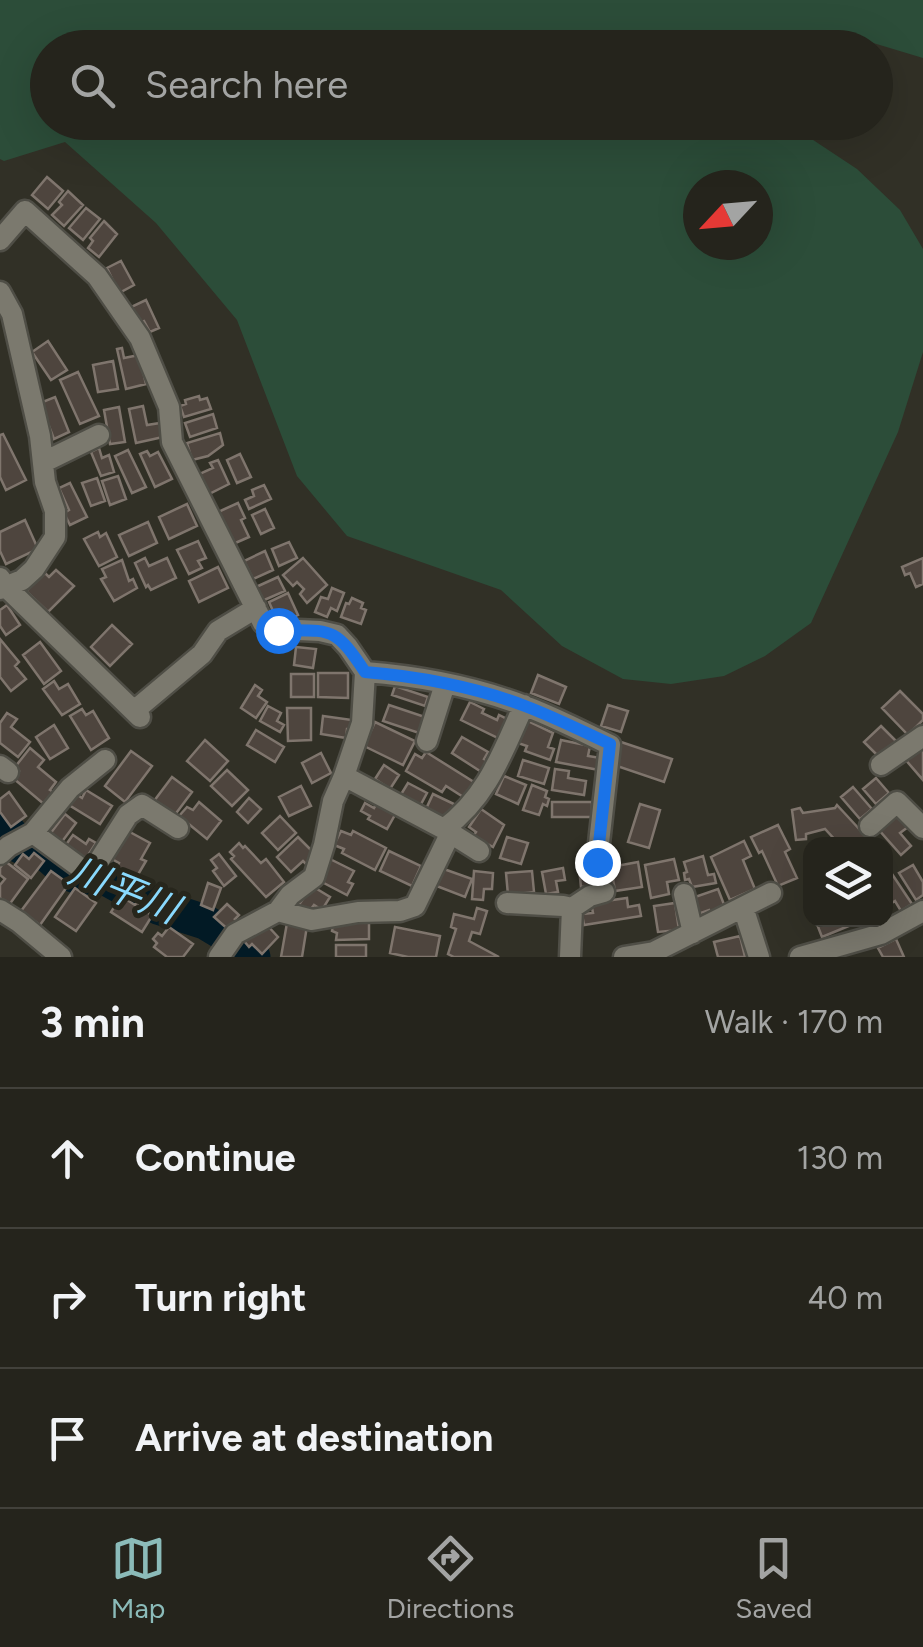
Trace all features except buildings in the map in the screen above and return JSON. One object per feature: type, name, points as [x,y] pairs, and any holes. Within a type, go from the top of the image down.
[{"type":"street","points":[[0,240],[25,211],[98,276],[140,338],[169,406],[172,442],[263,622],[278,630],[337,635],[365,672],[362,722],[332,800],[314,876],[290,895],[278,911],[227,945]]},
{"type":"street","points":[[0,292],[12,314],[40,436],[45,482],[55,511],[55,537],[34,569],[22,580],[2,584]]},
{"type":"street","points":[[44,462],[99,436]]},
{"type":"street","points":[[2,584],[137,714],[202,654],[218,632],[256,608]]},
{"type":"street","points":[[365,672],[445,684],[524,705],[610,744],[597,862]]},
{"type":"street","points":[[427,741],[445,684]]},
{"type":"street","points":[[278,911],[312,920],[415,906],[447,831],[493,775],[524,705]]},
{"type":"street","points":[[880,765],[923,736]]},
{"type":"street","points":[[104,760],[16,843],[82,870],[95,866],[128,815],[142,805],[178,828]]},
{"type":"street","points":[[344,776],[479,851]]},
{"type":"street","points":[[870,826],[897,802],[923,828]]},
{"type":"street","points":[[507,903],[572,908],[604,892]]},
{"type":"street","points":[[624,957],[654,952],[772,893]]},
{"type":"street","points":[[684,894],[693,933]]},
{"type":"street","points":[[743,907],[759,957]]},
{"type":"street","points":[[555,957],[572,957],[572,908]]},
{"type":"street","points":[[0,910],[61,957]]},
{"type":"street","points":[[800,957],[881,934],[923,911]]},
{"type":"green space","points":[[0,0],[923,0],[923,58],[893,49],[893,30],[30,30],[30,140],[813,140],[857,169],[900,210],[923,249],[923,352],[898,432],[811,623],[765,656],[724,676],[671,684],[623,679],[562,646],[501,590],[347,536],[297,476],[237,320],[156,223],[65,142],[0,159]]},
{"type":"waterway","name":"川平川","points":[[0,821],[20,846],[41,849],[68,873],[104,877],[158,907],[205,922],[225,934],[245,955],[253,957]]},
{"type":"route","points":[[278,630],[337,635],[365,672],[445,684],[524,705],[610,744],[597,862]]}]
